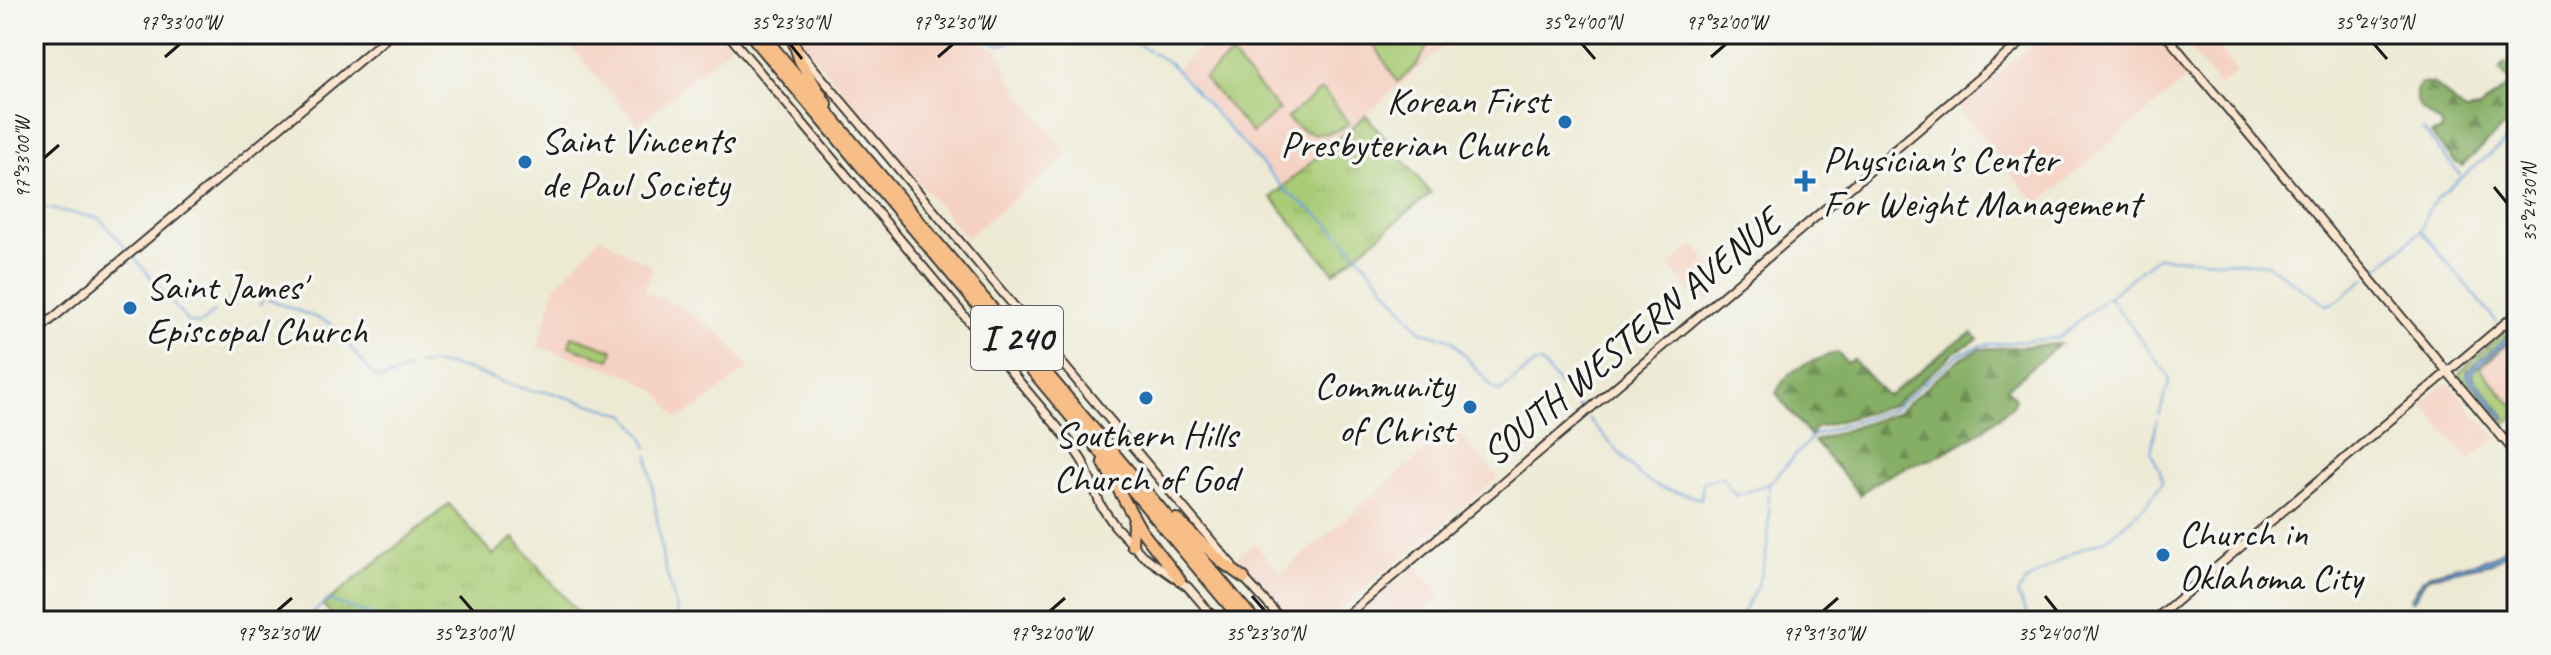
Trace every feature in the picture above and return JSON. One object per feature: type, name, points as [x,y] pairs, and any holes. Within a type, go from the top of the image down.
[{"type":"highway","name":"I 240","points":[[753,34],[833,118],[1255,621]]},
{"type":"highway","name":"I 240","points":[[753,34],[1242,621]]},
{"type":"highway","points":[[795,46],[800,61],[820,90],[833,118]]},
{"type":"highway","points":[[1093,443],[1132,516],[1180,580]]},
{"type":"highway","points":[[1155,501],[1244,578]]},
{"type":"highway","points":[[1132,516],[1135,530],[1132,545]]},
{"type":"main road","points":[[34,334],[391,34]]},
{"type":"main road","points":[[728,34],[1070,442],[1083,462],[1105,513],[1144,557],[1180,580],[1217,621]]},
{"type":"main road","points":[[785,34],[1188,516],[1283,621]]},
{"type":"main road","name":"SOUTH WESTERN AVENUE","points":[[1340,621],[2031,34]]},
{"type":"main road","points":[[2165,34],[2517,455]]},
{"type":"main road","points":[[2153,621],[2517,313]]},
{"type":"shaded area","points":[[560,34],[721,34],[730,44],[638,125]]},
{"type":"shaded area","points":[[795,34],[975,34],[985,44],[998,50],[1008,77],[1067,155],[966,238]]},
{"type":"shaded area","points":[[1217,34],[1458,34],[1284,186],[1177,68]]},
{"type":"shaded area","points":[[2045,34],[2156,34],[2191,75],[2037,205],[1957,107]]},
{"type":"shaded area","points":[[2177,34],[2234,34],[2218,48],[2238,72],[2219,86]]},
{"type":"shaded area","points":[[601,236],[653,266],[644,291],[676,304],[720,333],[749,367],[699,407],[677,418],[660,394],[633,376],[538,347],[555,287]]},
{"type":"shaded area","points":[[1694,245],[1727,286],[1703,306],[1669,266]]},
{"type":"shaded area","points":[[2517,336],[2517,430],[2472,371]]},
{"type":"shaded area","points":[[2450,384],[2496,438],[2469,460],[2421,403],[2443,385]]},
{"type":"shaded area","points":[[1458,431],[1498,478],[1324,621],[1289,621],[1235,559],[1254,543],[1281,574],[1429,448],[1434,452]]},
{"type":"shaded area","points":[[1416,566],[1441,595],[1415,621],[1351,621]]},
{"type":"green space","points":[[1368,34],[1429,34],[1419,61],[1397,82]]},
{"type":"green space","points":[[1231,55],[1279,110],[1252,133],[1204,78]]},
{"type":"green space","points":[[2505,63],[2513,72],[2517,70],[2517,114],[2462,166],[2431,134],[2442,130],[2442,124],[2417,103],[2416,91],[2419,84],[2433,83],[2465,111],[2479,109],[2510,83],[2499,69]]},
{"type":"green space","points":[[1319,91],[1324,91],[1349,123],[1333,132],[1317,134],[1301,129],[1287,118]]},
{"type":"green space","points":[[1366,115],[1431,193],[1334,273],[1271,197]]},
{"type":"green space","points":[[2509,327],[2516,337],[2480,368],[2517,410],[2517,414],[2501,427],[2462,379],[2460,372]]},
{"type":"green space","points":[[1972,333],[1978,339],[1955,352],[1894,405],[1815,428],[1810,436],[1776,394],[1793,371],[1837,352],[1847,363],[1853,359],[1886,395],[1890,395],[1956,342]]},
{"type":"green space","points":[[572,336],[613,350],[610,360],[569,346]]},
{"type":"green space","points":[[2060,344],[2007,388],[2015,398],[2012,406],[1979,433],[1934,458],[1905,467],[1873,484],[1860,495],[1814,441],[1896,413],[1962,357],[1980,349]]},
{"type":"green space","points":[[449,504],[493,555],[514,538],[585,621],[337,621],[323,605]]},
{"type":"water","points":[[2510,330],[2511,339],[2473,371],[2472,376],[2506,417],[2503,420],[2468,379],[2467,371]]},
{"type":"water","points":[[2517,538],[2517,545],[2492,563],[2426,579],[2413,601],[2410,599],[2423,579],[2431,573],[2491,558]]},
{"type":"waterway","points":[[981,34],[996,45],[1008,42],[1019,34]]},
{"type":"waterway","points":[[1102,34],[1137,44],[1170,63],[1287,192],[1326,221],[1361,258],[1421,331],[1451,340],[1495,390],[1501,391],[1535,363],[1541,363],[1580,408]]},
{"type":"waterway","points":[[2423,130],[2460,175]]},
{"type":"waterway","points":[[2371,274],[2421,231],[2428,211],[2437,198],[2517,132]]},
{"type":"waterway","points":[[34,206],[99,218],[129,251]]},
{"type":"waterway","points":[[2422,232],[2497,322]]},
{"type":"waterway","points":[[133,256],[188,322],[200,324],[214,312]]},
{"type":"waterway","points":[[1736,621],[1756,588],[1766,556],[1769,484],[1814,435],[1894,409],[1959,354],[1983,345],[2058,338],[2157,257],[2267,264],[2326,305],[2336,302],[2366,278]]},
{"type":"waterway","points":[[222,305],[243,290],[330,323],[375,377],[383,379],[410,368]]},
{"type":"waterway","points":[[260,305],[266,290]]},
{"type":"waterway","points":[[2109,297],[2168,375],[2169,383],[2159,415]]},
{"type":"waterway","points":[[418,365],[452,366],[516,387],[549,392],[626,415],[642,435],[647,448]]},
{"type":"waterway","points":[[1588,418],[1640,476],[1658,487],[1701,499],[1703,482],[1722,477],[1735,496],[1768,484]]},
{"type":"waterway","points":[[2030,621],[2017,594],[2025,582],[2072,553],[2105,540],[2144,507],[2162,483],[2160,470],[2151,453],[2157,420]]},
{"type":"waterway","points":[[648,456],[663,560],[680,621]]},
{"type":"waterway","points":[[303,621],[328,600],[389,621]]},
{"type":"waterway","points":[[2397,621],[2407,607]]},
{"type":"place","name":"Korean First Presbyterian Church","points":[[1565,122]]},
{"type":"place","name":"Saint Vincents de Paul Society","points":[[525,162]]},
{"type":"place","name":"Physician's Center For Weight Management","points":[[1805,181]]},
{"type":"place","name":"Saint James' Episcopal Church","points":[[130,308]]},
{"type":"place","name":"Southern Hills Church of God","points":[[1146,398]]},
{"type":"place","name":"Community of Christ","points":[[1470,407]]},
{"type":"place","name":"Church in Oklahoma City","points":[[2163,555]]}]
